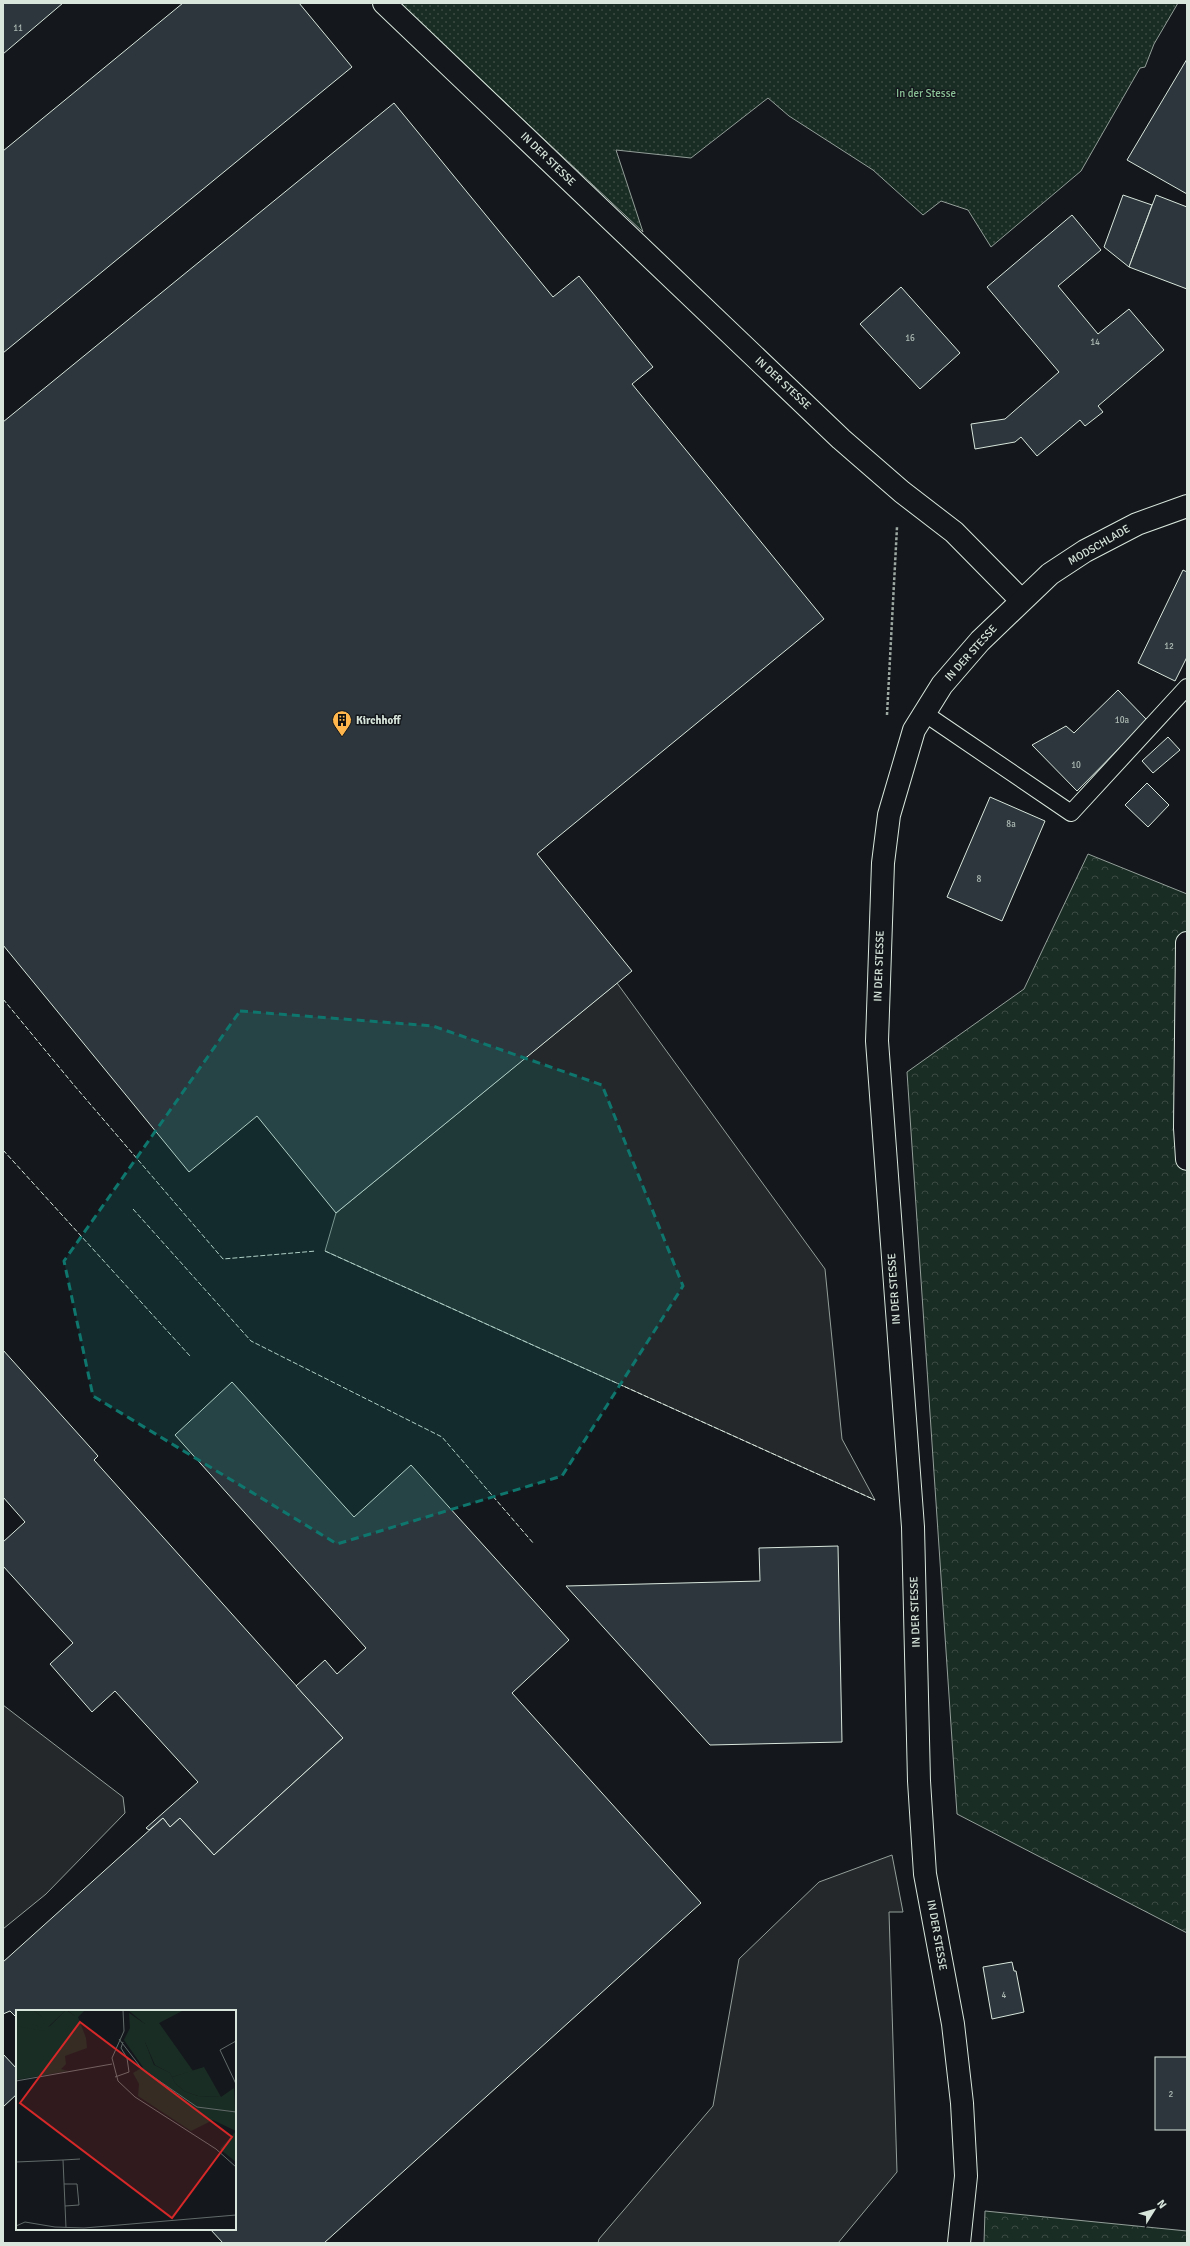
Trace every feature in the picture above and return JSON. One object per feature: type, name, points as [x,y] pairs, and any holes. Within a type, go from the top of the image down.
[{"type":"street","name":"IN DER STESSE","points":[[384,3],[842,439],[902,492],[954,532],[1021,600],[980,641],[942,685],[914,730],[889,815],[883,863],[877,1042],[913,1527],[919,1781],[925,1874],[953,2024],[962,2104],[966,2176],[959,2243]]},
{"type":"street","name":"MODSCHLADE","points":[[1021,600],[1050,574],[1085,551],[1137,524],[1187,506]]},
{"type":"street","points":[[1187,943],[1185,1128],[1187,1159]]},
{"type":"lane","points":[[924,713],[1071,813],[1187,687]]},
{"type":"highlighted area","points":[[240,1011],[433,1026],[602,1085],[683,1286],[562,1476],[337,1544],[93,1396],[64,1261]]},
{"type":"green space","name":"In der Stesse","points":[[399,3],[1178,3],[1154,44],[1145,67],[1140,68],[1081,171],[991,247],[968,210],[941,201],[923,215],[873,170],[789,116],[768,98],[691,158],[616,150],[643,232]]},
{"type":"green space","points":[[1088,854],[1187,894],[1187,1933],[957,1814],[907,1072],[1024,989]]},
{"type":"green space","points":[[985,2211],[1187,2231],[1187,2243],[984,2243]]},
{"type":"shaded area","points":[[617,983],[825,1269],[842,1439],[875,1500],[325,1251],[336,1213]]},
{"type":"shaded area","points":[[3,1705],[123,1797],[125,1813],[46,1894],[3,1929]]},
{"type":"shaded area","points":[[892,1855],[903,1912],[889,1912],[897,2172],[838,2243],[598,2243],[599,2239],[713,2106],[739,1959],[819,1882]]},
{"type":"building","points":[[3,3],[63,3],[3,54]]},
{"type":"building","points":[[183,3],[299,3],[352,67],[3,353],[3,151]]},
{"type":"building","points":[[1187,59],[1187,194],[1127,160]]},
{"type":"building","name":"Kirchhoff","points":[[394,103],[553,297],[579,276],[653,367],[632,384],[824,619],[537,854],[632,971],[336,1213],[257,1116],[189,1172],[3,945],[3,422]]},
{"type":"building","points":[[1123,195],[1152,205],[1129,267],[1104,247]]},
{"type":"building","points":[[1156,195],[1187,207],[1187,289],[1129,267]]},
{"type":"building","points":[[1072,215],[1101,250],[1058,286],[1098,334],[1129,309],[1164,350],[1098,406],[1103,412],[1085,426],[1080,420],[1037,456],[1021,437],[1015,442],[975,449],[971,424],[1005,419],[1059,372],[987,287]]},
{"type":"building","points":[[901,287],[960,353],[920,389],[860,324]]},
{"type":"building","points":[[1183,570],[1187,572],[1187,657],[1175,681],[1138,663]]},
{"type":"building","points":[[1118,690],[1147,720],[1077,791],[1032,745],[1066,726],[1074,733]]},
{"type":"building","points":[[1168,737],[1180,750],[1153,773],[1142,761]]},
{"type":"building","points":[[1147,783],[1169,805],[1148,827],[1125,805]]},
{"type":"building","points":[[990,797],[1045,821],[1002,921],[947,897]]},
{"type":"building","points":[[3,1350],[98,1456],[94,1460],[343,1738],[214,1855],[180,1818],[170,1827],[163,1818],[149,1830],[146,1828],[198,1782],[115,1691],[92,1712],[50,1664],[73,1643],[3,1566],[3,1542],[25,1522],[3,1497]]},
{"type":"building","points":[[232,1382],[354,1517],[411,1465],[569,1640],[512,1693],[701,1903],[324,2243],[223,2243],[211,2230],[236,2230],[236,2010],[16,2010],[16,2017],[10,2011],[3,2014],[3,1962],[163,1818],[170,1827],[180,1818],[214,1855],[343,1738],[296,1686],[325,1660],[337,1674],[366,1648],[175,1435]]},
{"type":"building","points":[[838,1546],[842,1742],[710,1745],[566,1586],[760,1581],[759,1548]]},
{"type":"building","points":[[1012,1962],[1014,1971],[1016,1971],[1024,2012],[992,2019],[983,1967]]},
{"type":"building","points":[[3,2054],[16,2068],[16,2095],[3,2107]]},
{"type":"building","points":[[1155,2057],[1187,2057],[1187,2130],[1155,2130]]},
{"type":"fence","points":[[3,999],[73,1084],[223,1259],[316,1251]]},
{"type":"fence","points":[[3,1150],[190,1356]]},
{"type":"fence","points":[[133,1209],[251,1341],[442,1437],[534,1544]]},
{"type":"fence","points":[[325,1251],[875,1500]]},
{"type":"place","name":"Kirchhoff","points":[[342,737]]}]
